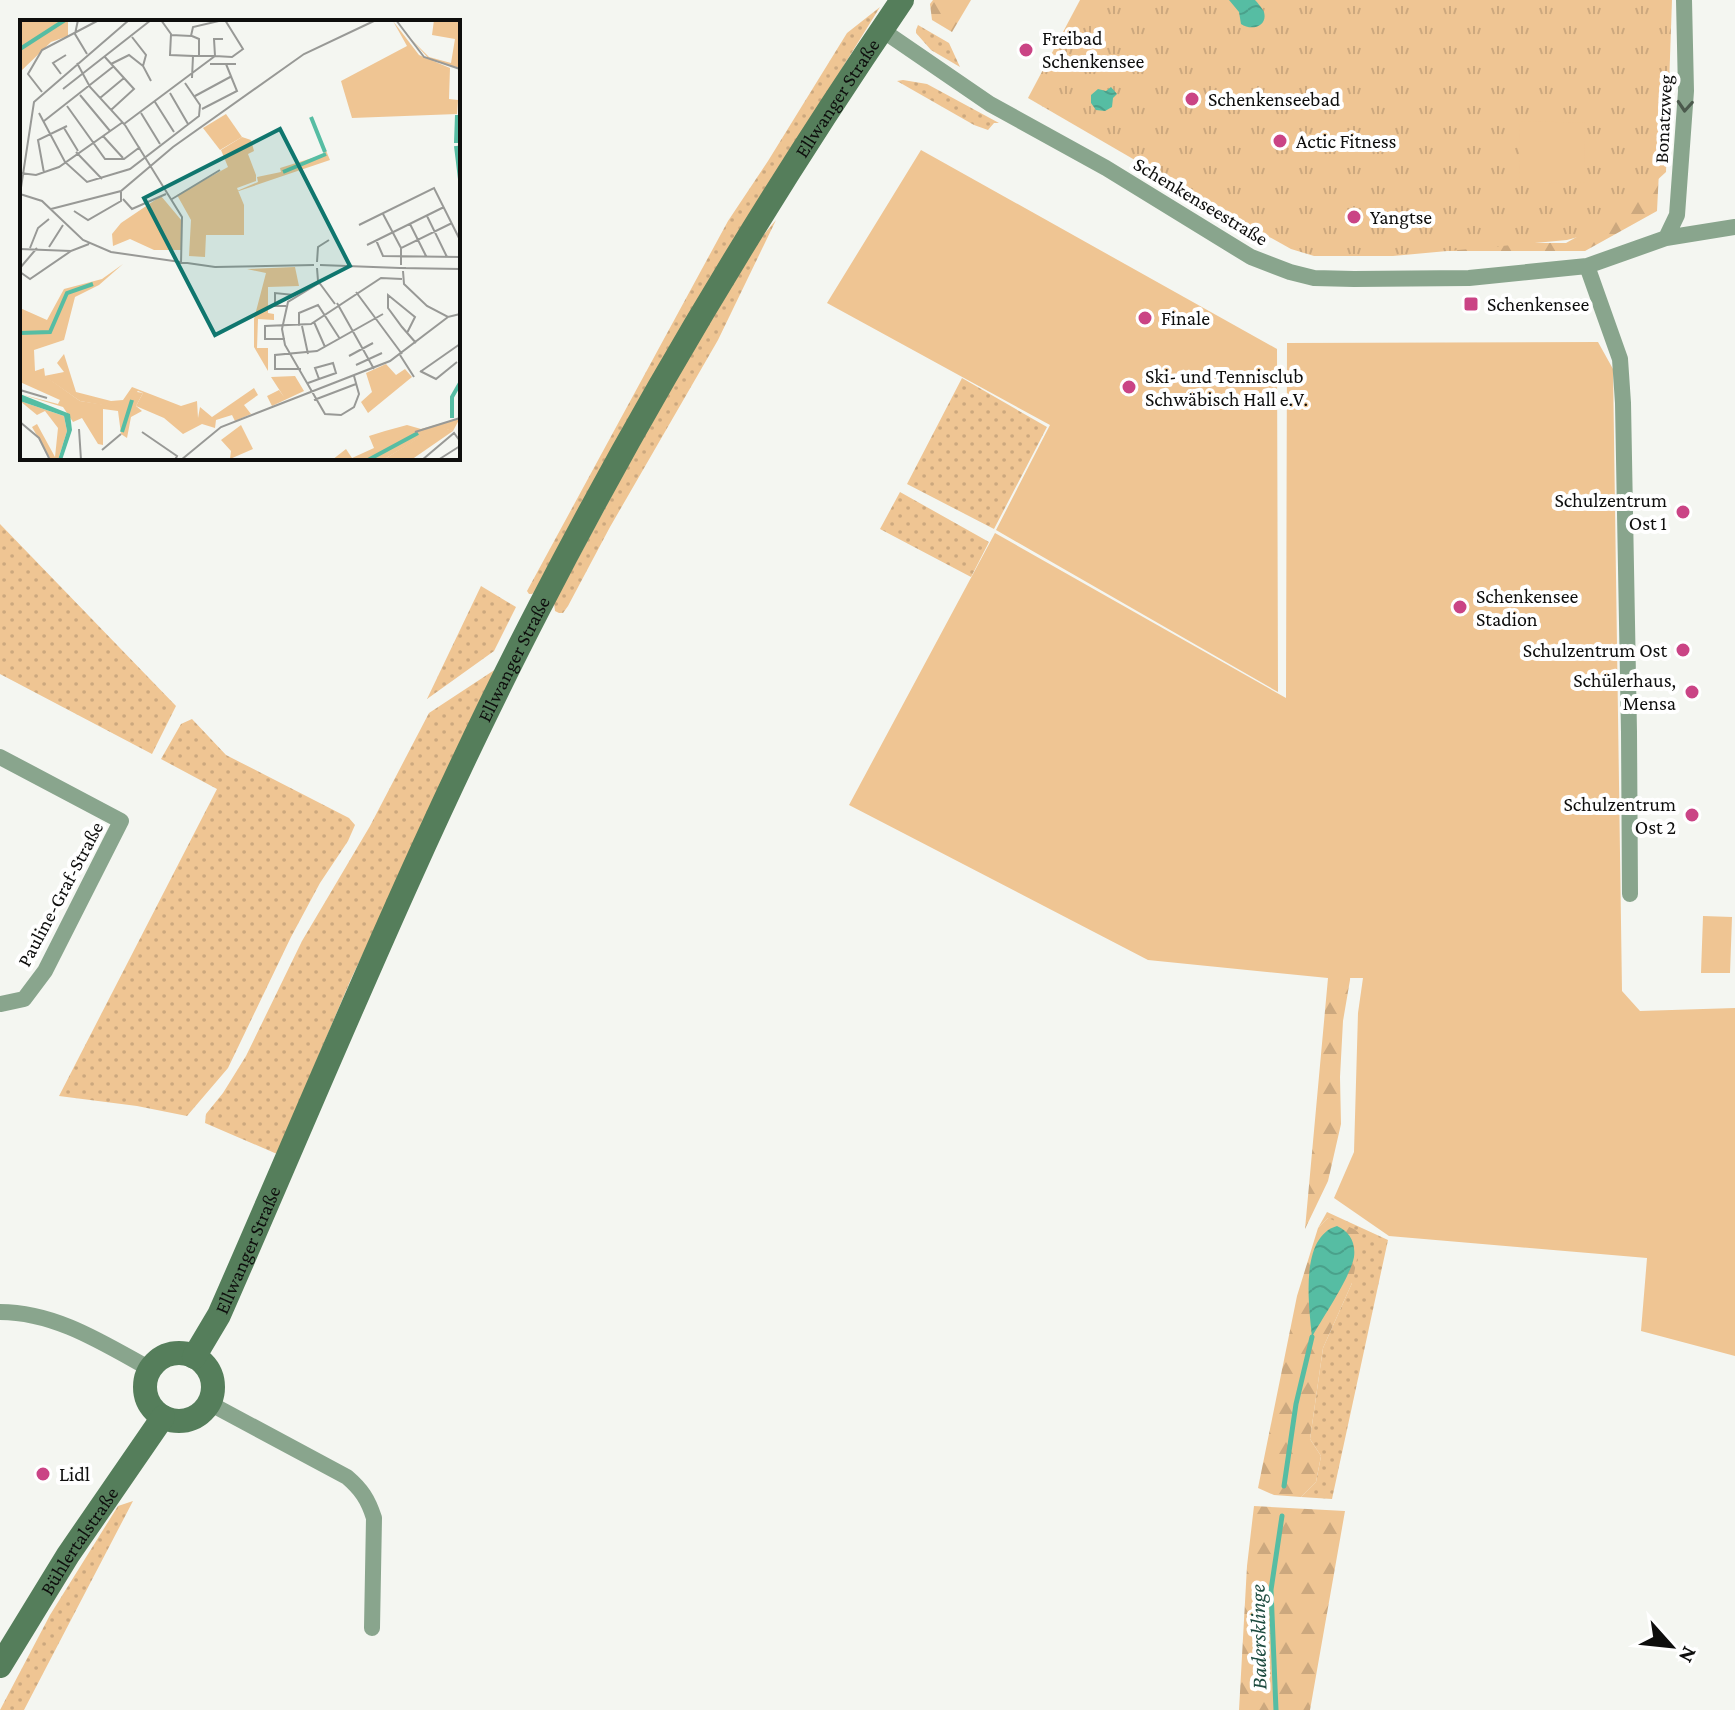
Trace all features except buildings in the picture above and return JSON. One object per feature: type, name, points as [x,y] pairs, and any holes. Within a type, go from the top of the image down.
[{"type":"main road","name":"Ellwanger Straße","points":[[194,1357],[219,1315],[418,857],[540,606],[680,348],[744,243],[902,0]]},
{"type":"main road","points":[[185,1353],[194,1357],[209,1372],[212,1393],[209,1403],[203,1411],[183,1421],[163,1417],[148,1401],[145,1390],[150,1369],[165,1356],[185,1353]]},
{"type":"main road","name":"Bühlertalstraße","points":[[0,1666],[68,1555],[163,1417]]},
{"type":"street","name":"Bonatzweg","points":[[1666,238],[1677,215],[1686,91],[1684,0]]},
{"type":"street","name":"Schenkenseestraße","points":[[882,30],[990,104],[1106,168],[1251,257],[1314,278],[1469,278],[1587,266],[1666,238],[1735,227]]},
{"type":"street","points":[[1587,266],[1620,359],[1622,388],[1630,894]]},
{"type":"street","name":"Pauline-Graf-Straße","points":[[0,757],[121,821],[45,971],[24,999],[0,1002]]},
{"type":"street","points":[[0,1002],[0,1016]]},
{"type":"street","points":[[0,1312],[53,1320],[150,1369]]},
{"type":"street","points":[[209,1403],[347,1477],[361,1489],[374,1518],[372,1628]]},
{"type":"green space","points":[[933,0],[971,0],[952,32],[932,20],[930,4]]},
{"type":"green space","points":[[1080,0],[1672,0],[1666,172],[1603,230],[1567,240],[1393,256],[1314,256],[1291,249],[1028,98]]},
{"type":"green space","points":[[880,7],[537,590],[529,594],[527,591],[728,221],[847,33]]},
{"type":"green space","points":[[918,25],[949,43],[960,67],[931,50],[916,33]]},
{"type":"green space","points":[[1665,53],[1657,211],[1585,251],[1415,251],[1416,243],[1566,243],[1596,226]]},
{"type":"green space","points":[[897,81],[927,84],[999,123],[994,123],[988,130],[974,125]]},
{"type":"green space","points":[[1520,121],[1585,123],[1584,183],[1519,182]]},
{"type":"green space","name":"Ski- und Tennisclub Schwäbisch Hall e.V.","points":[[921,150],[1277,349],[1278,692],[996,530],[1050,425],[827,303]]},
{"type":"green space","points":[[776,220],[718,340],[568,606],[563,613],[555,611],[554,603],[654,417],[756,244]]},
{"type":"green space","points":[[1598,342],[1613,369],[1622,991],[1640,1011],[1735,1008],[1735,1356],[1641,1331],[1647,1258],[1389,1236],[1334,1198],[1354,1152],[1358,1013],[1363,978],[1328,978],[1148,960],[849,805],[995,533],[1286,698],[1287,343]]},
{"type":"green space","points":[[962,378],[1047,427],[994,529],[907,484]]},
{"type":"green space","points":[[900,492],[989,542],[971,577],[880,529]]},
{"type":"green space","points":[[0,524],[176,706],[152,754],[0,674]]},
{"type":"green space","points":[[481,586],[516,607],[494,651],[427,699]]},
{"type":"green space","points":[[499,667],[351,979],[277,1154],[205,1123],[206,1114],[246,1056],[302,941],[370,826],[429,713]]},
{"type":"green space","points":[[192,719],[226,755],[349,818],[355,825],[291,937],[228,1068],[187,1116],[59,1096],[217,789],[161,759],[181,724]]},
{"type":"green space","points":[[1356,882],[1350,980],[1343,1021],[1341,1124],[1328,1181],[1305,1229],[1328,978]]},
{"type":"green space","points":[[1703,916],[1732,917],[1730,973],[1701,973]]},
{"type":"green space","points":[[1327,1212],[1388,1240],[1332,1499],[1301,1497],[1316,1482],[1321,1456],[1310,1439],[1323,1348],[1352,1283],[1328,1218],[1318,1228]]},
{"type":"green space","points":[[1328,1218],[1362,1235],[1352,1283],[1323,1348],[1310,1439],[1321,1456],[1316,1482],[1301,1497],[1274,1495],[1258,1488],[1297,1296],[1318,1228]]},
{"type":"green space","points":[[133,1501],[24,1710],[0,1710],[50,1615],[118,1506]]},
{"type":"green space","points":[[1254,1506],[1345,1511],[1310,1710],[1239,1710],[1247,1566]]},
{"type":"water","points":[[1229,0],[1255,0],[1264,12],[1264,21],[1254,27],[1241,24],[1239,12]]},
{"type":"water","points":[[1111,87],[1117,94],[1112,107],[1105,111],[1096,110],[1091,103],[1091,95],[1098,89],[1106,91]]},
{"type":"water","points":[[1337,1226],[1351,1238],[1354,1257],[1342,1286],[1312,1337],[1309,1274],[1312,1258],[1325,1233]]},
{"type":"waterway","name":"Badersklinge","points":[[1284,1486],[1296,1404],[1312,1337]]},
{"type":"waterway","name":"Badersklinge","points":[[1276,1710],[1271,1590],[1282,1516]]},
{"type":"place","name":"Freibad Schenkensee","points":[[1026,50]]},
{"type":"place","name":"Schenkenseebad","points":[[1192,99]]},
{"type":"place","name":"Actic Fitness","points":[[1280,141]]},
{"type":"place","name":"Yangtse","points":[[1354,217]]},
{"type":"place","name":"Schenkensee","points":[[1471,304]]},
{"type":"place","name":"Finale","points":[[1145,318]]},
{"type":"place","name":"Ski- und Tennisclub Schwäbisch Hall e.V.","points":[[1129,387]]},
{"type":"place","name":"Schulzentrum Ost 1","points":[[1683,512]]},
{"type":"place","name":"Schenkensee Stadion","points":[[1460,607]]},
{"type":"place","name":"Schulzentrum Ost","points":[[1683,650]]},
{"type":"place","name":"Schülerhaus, Mensa","points":[[1692,692]]},
{"type":"place","name":"Schulzentrum Ost 2","points":[[1692,815]]},
{"type":"place","name":"Lidl","points":[[43,1474]]}]
